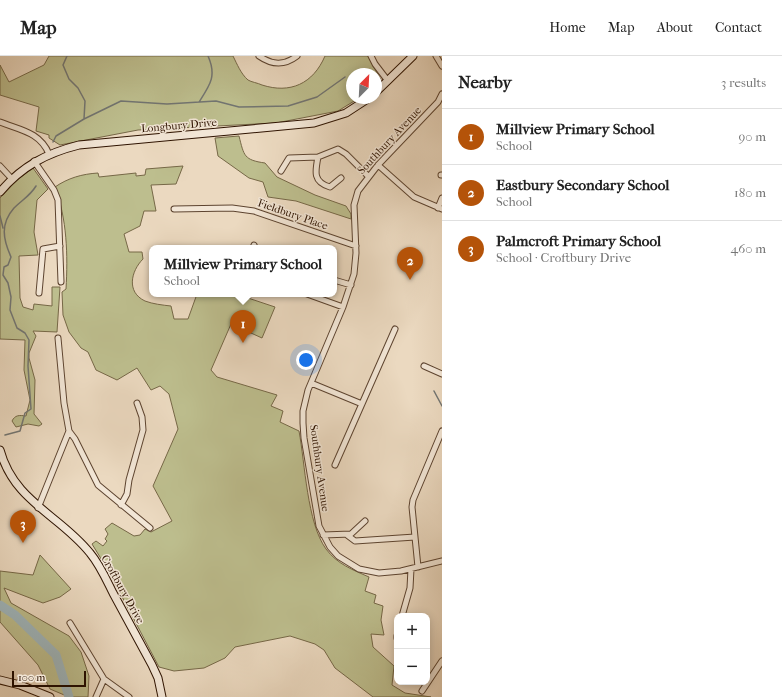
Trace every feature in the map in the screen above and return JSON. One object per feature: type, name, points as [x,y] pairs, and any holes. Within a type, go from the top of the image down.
[{"type":"street","points":[[259,56],[271,63],[278,64],[286,62],[297,56]]},
{"type":"street","points":[[371,56],[388,81]]},
{"type":"street","points":[[382,86],[413,56]]},
{"type":"street","points":[[436,56],[442,66]]},
{"type":"street","name":"Southbury Avenue","points":[[442,94],[440,103],[368,176],[356,198],[354,214],[356,246],[355,268],[351,285],[344,307],[311,383],[303,411],[304,438],[315,508],[323,535],[330,547],[338,556],[360,569],[379,573],[411,569],[442,561]]},
{"type":"street","name":"Longbury Drive","points":[[0,192],[12,179],[34,162],[49,154],[90,144],[314,123],[346,113],[360,104]]},
{"type":"street","points":[[0,122],[39,138],[45,145],[49,154]]},
{"type":"street","points":[[281,172],[289,158],[318,157],[334,149],[340,149],[368,176]]},
{"type":"street","points":[[318,157],[315,174],[318,180],[330,187],[341,178]]},
{"type":"street","points":[[34,162],[57,195],[59,207],[61,282]]},
{"type":"street","points":[[378,165],[414,197],[440,209],[442,198]]},
{"type":"street","points":[[0,166],[12,179]]},
{"type":"street","name":"Fieldbury Place","points":[[174,209],[232,208],[254,211],[356,246]]},
{"type":"street","points":[[39,293],[43,249],[60,246]]},
{"type":"street","points":[[337,281],[351,285]]},
{"type":"street","points":[[316,297],[344,307]]},
{"type":"street","points":[[336,465],[395,330]]},
{"type":"street","points":[[58,338],[64,403],[69,431],[75,439],[94,480],[102,489],[150,528]]},
{"type":"street","points":[[424,366],[442,374]]},
{"type":"street","points":[[311,383],[362,404]]},
{"type":"street","points":[[121,505],[127,494],[129,480],[143,430],[142,417],[137,403]]},
{"type":"street","points":[[38,508],[69,431]]},
{"type":"street","points":[[418,567],[413,500],[442,431]]},
{"type":"street","name":"Croftbury Drive","points":[[0,450],[14,482],[38,508],[83,545],[98,564],[152,665],[158,678],[162,697]]},
{"type":"street","points":[[323,535],[347,535],[355,532],[365,521]]},
{"type":"street","points":[[347,535],[355,542],[415,537]]},
{"type":"street","points":[[403,613],[410,588],[411,569]]},
{"type":"street","points":[[70,623],[104,679],[129,697]]},
{"type":"street","points":[[422,691],[442,661]]},
{"type":"street","points":[[96,697],[104,679]]},
{"type":"street","points":[[0,680],[20,685],[50,697]]},
{"type":"green space","points":[[49,56],[233,56],[241,72],[248,80],[262,85],[282,88],[291,87],[307,80],[320,66],[325,56],[368,56],[374,68],[346,68],[346,104],[349,104],[338,111],[276,123],[138,130],[60,145],[49,138],[49,135],[36,131],[39,107],[0,95],[0,65],[9,82],[44,65]]},
{"type":"green space","points":[[239,136],[246,156],[258,162],[265,163],[277,177],[315,195],[346,206],[351,214],[351,219],[296,201],[268,197],[263,182],[249,178],[218,156],[215,138]]},
{"type":"green space","points":[[183,166],[176,184],[151,185],[156,211],[144,211],[140,226],[124,234],[129,252],[142,252],[143,259],[133,275],[132,281],[135,292],[145,301],[154,304],[171,306],[174,319],[188,319],[196,297],[245,297],[275,307],[262,338],[231,324],[211,370],[217,377],[277,395],[271,406],[283,411],[280,422],[299,431],[311,509],[320,538],[326,549],[335,559],[369,577],[365,591],[376,595],[374,603],[383,606],[381,620],[384,635],[371,634],[373,647],[394,666],[392,685],[405,693],[431,697],[373,697],[335,668],[324,650],[315,644],[290,636],[235,647],[225,658],[204,668],[174,671],[159,667],[108,570],[92,544],[96,541],[103,546],[107,541],[105,539],[108,534],[105,529],[112,523],[134,536],[140,535],[145,529],[151,532],[172,521],[153,486],[178,429],[169,394],[160,386],[151,390],[137,368],[117,380],[96,370],[88,352],[81,348],[69,332],[63,315],[62,292],[66,289],[66,237],[62,212],[55,187],[70,179],[86,174],[98,173],[99,177],[136,173],[136,176],[145,175],[146,169]]},
{"type":"green space","points":[[33,168],[48,189],[37,200],[34,232],[38,255],[19,256],[20,298],[23,307],[33,310],[34,304],[52,306],[52,287],[60,287],[57,332],[33,331],[36,336],[29,353],[35,380],[34,414],[42,424],[39,426],[28,424],[16,427],[12,421],[18,416],[26,416],[30,400],[24,370],[25,340],[0,339],[0,198],[13,183]]},
{"type":"green space","points":[[40,555],[71,589],[60,597],[43,603],[4,588],[11,603],[69,636],[81,652],[89,676],[88,697],[69,697],[50,689],[38,665],[0,622],[0,571],[33,575]]},
{"type":"waterway","points":[[67,56],[63,65],[69,79],[78,88],[85,101],[84,119]]},
{"type":"waterway","points":[[199,102],[209,85],[212,75],[211,63],[208,56]]},
{"type":"waterway","points":[[53,142],[56,136],[84,119],[121,101],[167,104],[216,101],[239,107],[288,106],[317,97],[345,77]]},
{"type":"waterway","points":[[5,435],[20,431],[25,413],[31,409],[28,366],[29,340],[25,333],[17,328],[10,310],[11,297],[8,283],[3,275],[4,267],[8,265],[11,257],[6,244],[4,232],[6,220],[14,208],[29,195],[36,186]]},
{"type":"waterway","points":[[0,216],[3,228]]},
{"type":"waterway","points":[[434,391],[442,406]]},
{"type":"waterway","points":[[0,605],[15,615],[56,655],[69,697]]},
{"type":"place","name":"Eastbury Secondary School","points":[[410,280]]},
{"type":"place","name":"Millview Primary School","points":[[243,343]]},
{"type":"place","name":"Palmcroft Primary School","points":[[23,543]]}]
